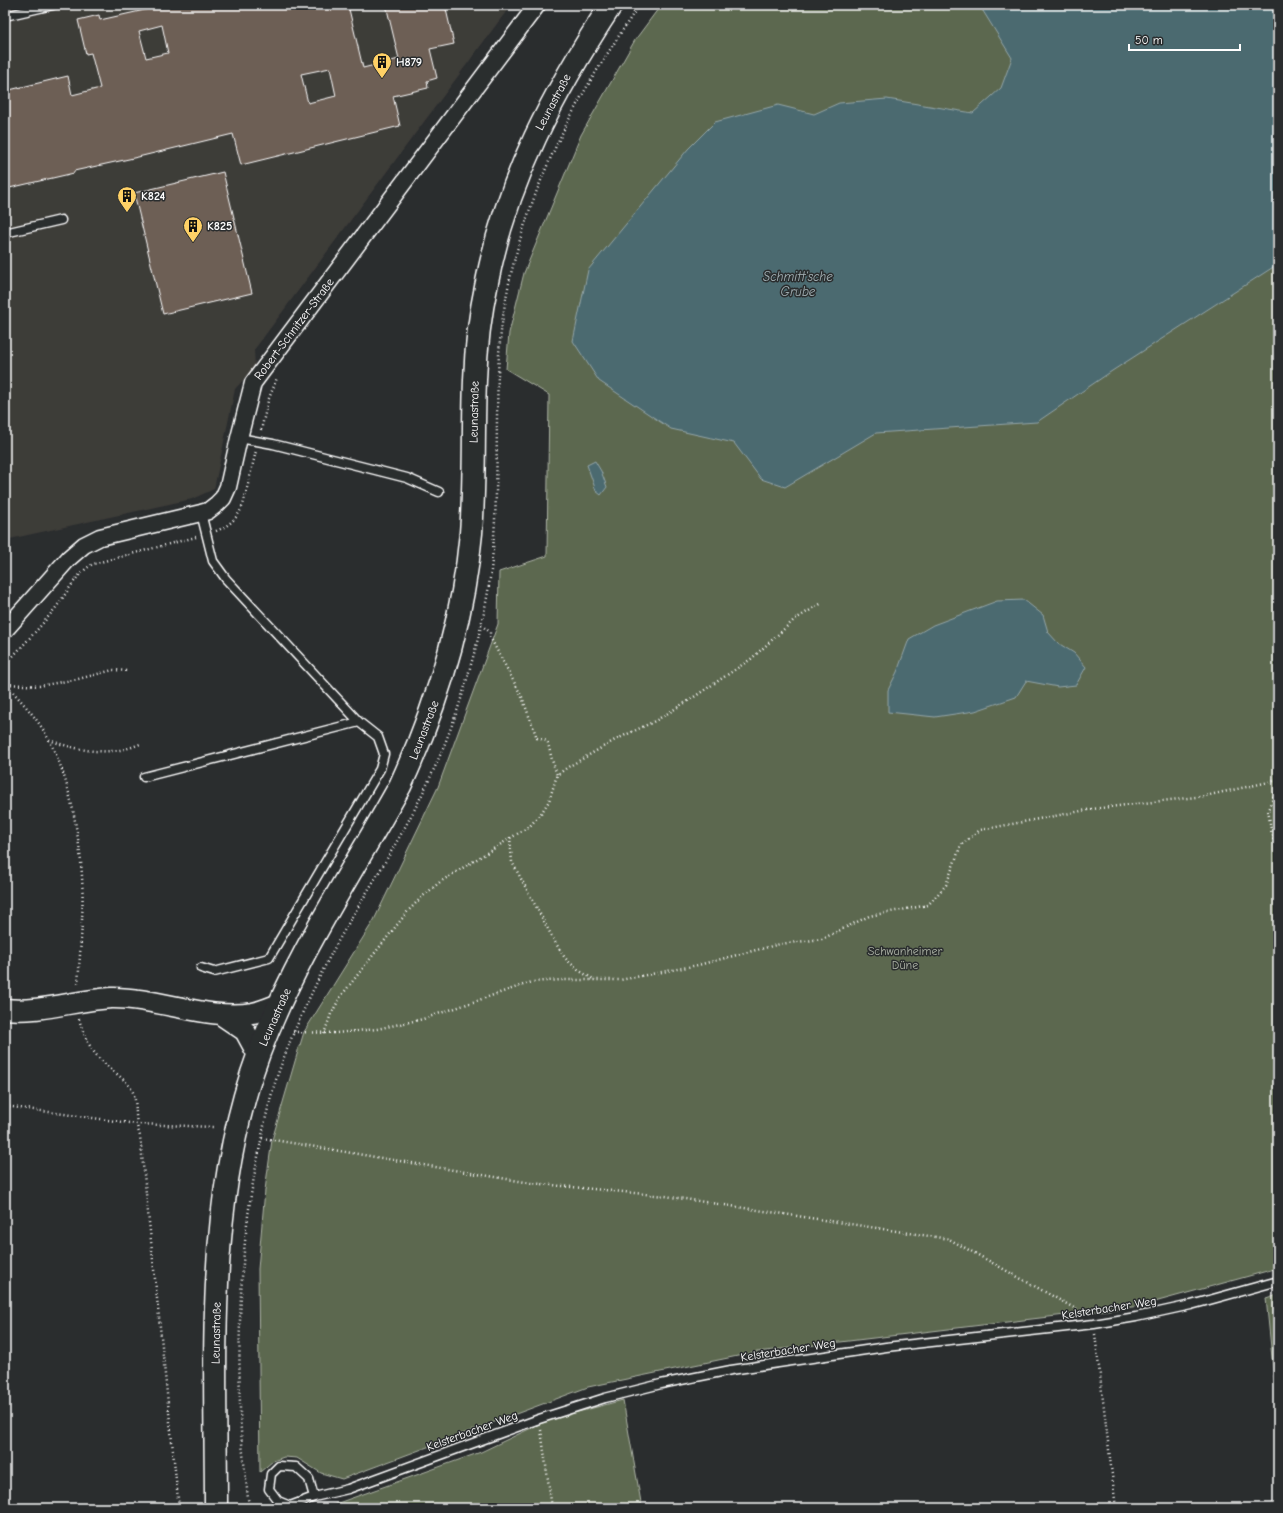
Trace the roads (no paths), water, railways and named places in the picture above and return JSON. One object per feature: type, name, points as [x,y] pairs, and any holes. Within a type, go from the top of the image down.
[{"type":"main road","name":"Leunastraße","points":[[216,1508],[217,1297],[220,1245],[227,1179],[238,1122],[258,1055],[279,1004],[305,953],[400,786],[414,757],[437,696],[447,664],[467,565],[473,500],[477,351],[486,282],[496,242],[516,179],[538,131],[569,71],[611,5]]},
{"type":"main road","name":"Leunastraße","points":[[216,1446],[227,1508]]},
{"type":"street","name":"Robert-Schnitzer-Straße","points":[[5,630],[68,558],[84,545],[100,538],[208,511],[223,498],[228,487],[253,384],[537,5]]},
{"type":"street","points":[[5,1009],[21,1011],[111,998],[133,999],[220,1014],[253,1013],[279,1004]]},
{"type":"street","points":[[220,1014],[245,1031],[258,1055]]},
{"type":"lane","points":[[5,16],[53,5]]},
{"type":"lane","points":[[5,233],[61,220]]},
{"type":"lane","points":[[239,438],[273,444],[407,478],[439,492]]},
{"type":"lane","points":[[201,513],[213,561],[226,579],[359,722],[378,737],[384,754],[380,769],[269,958],[214,972],[202,968]]},
{"type":"lane","points":[[144,777],[359,722]]},
{"type":"lane","name":"Kelsterbacher Weg","points":[[314,1498],[309,1479],[296,1467],[279,1466],[270,1474],[269,1489],[278,1501],[287,1507],[348,1489],[539,1419],[605,1398],[661,1384],[731,1370],[886,1347],[1094,1324],[1136,1317],[1191,1305],[1278,1280]]},
{"type":"water","name":"Schmitt'sche Grube","points":[[977,5],[1278,5],[1278,264],[1112,371],[1037,422],[876,433],[785,487],[761,479],[734,443],[671,429],[599,381],[573,341],[588,270],[688,149],[715,122],[778,105],[814,114],[839,103],[887,99],[973,113],[1001,88],[1012,58],[983,11]]},
{"type":"water","points":[[595,461],[601,471],[607,487],[601,495],[596,491],[587,465]]},
{"type":"water","points":[[1024,600],[1043,615],[1048,632],[1058,643],[1074,653],[1086,667],[1076,685],[1058,687],[1026,681],[1016,697],[975,711],[935,717],[888,712],[888,690],[897,672],[909,639],[933,625],[997,601]]},
{"type":"place","name":"H879","points":[[382,79]]},
{"type":"place","name":"K824","points":[[127,213]]},
{"type":"place","name":"K825","points":[[193,243]]},
{"type":"park label","name":"Schwanheimer Düne","points":[[905,958]]}]
